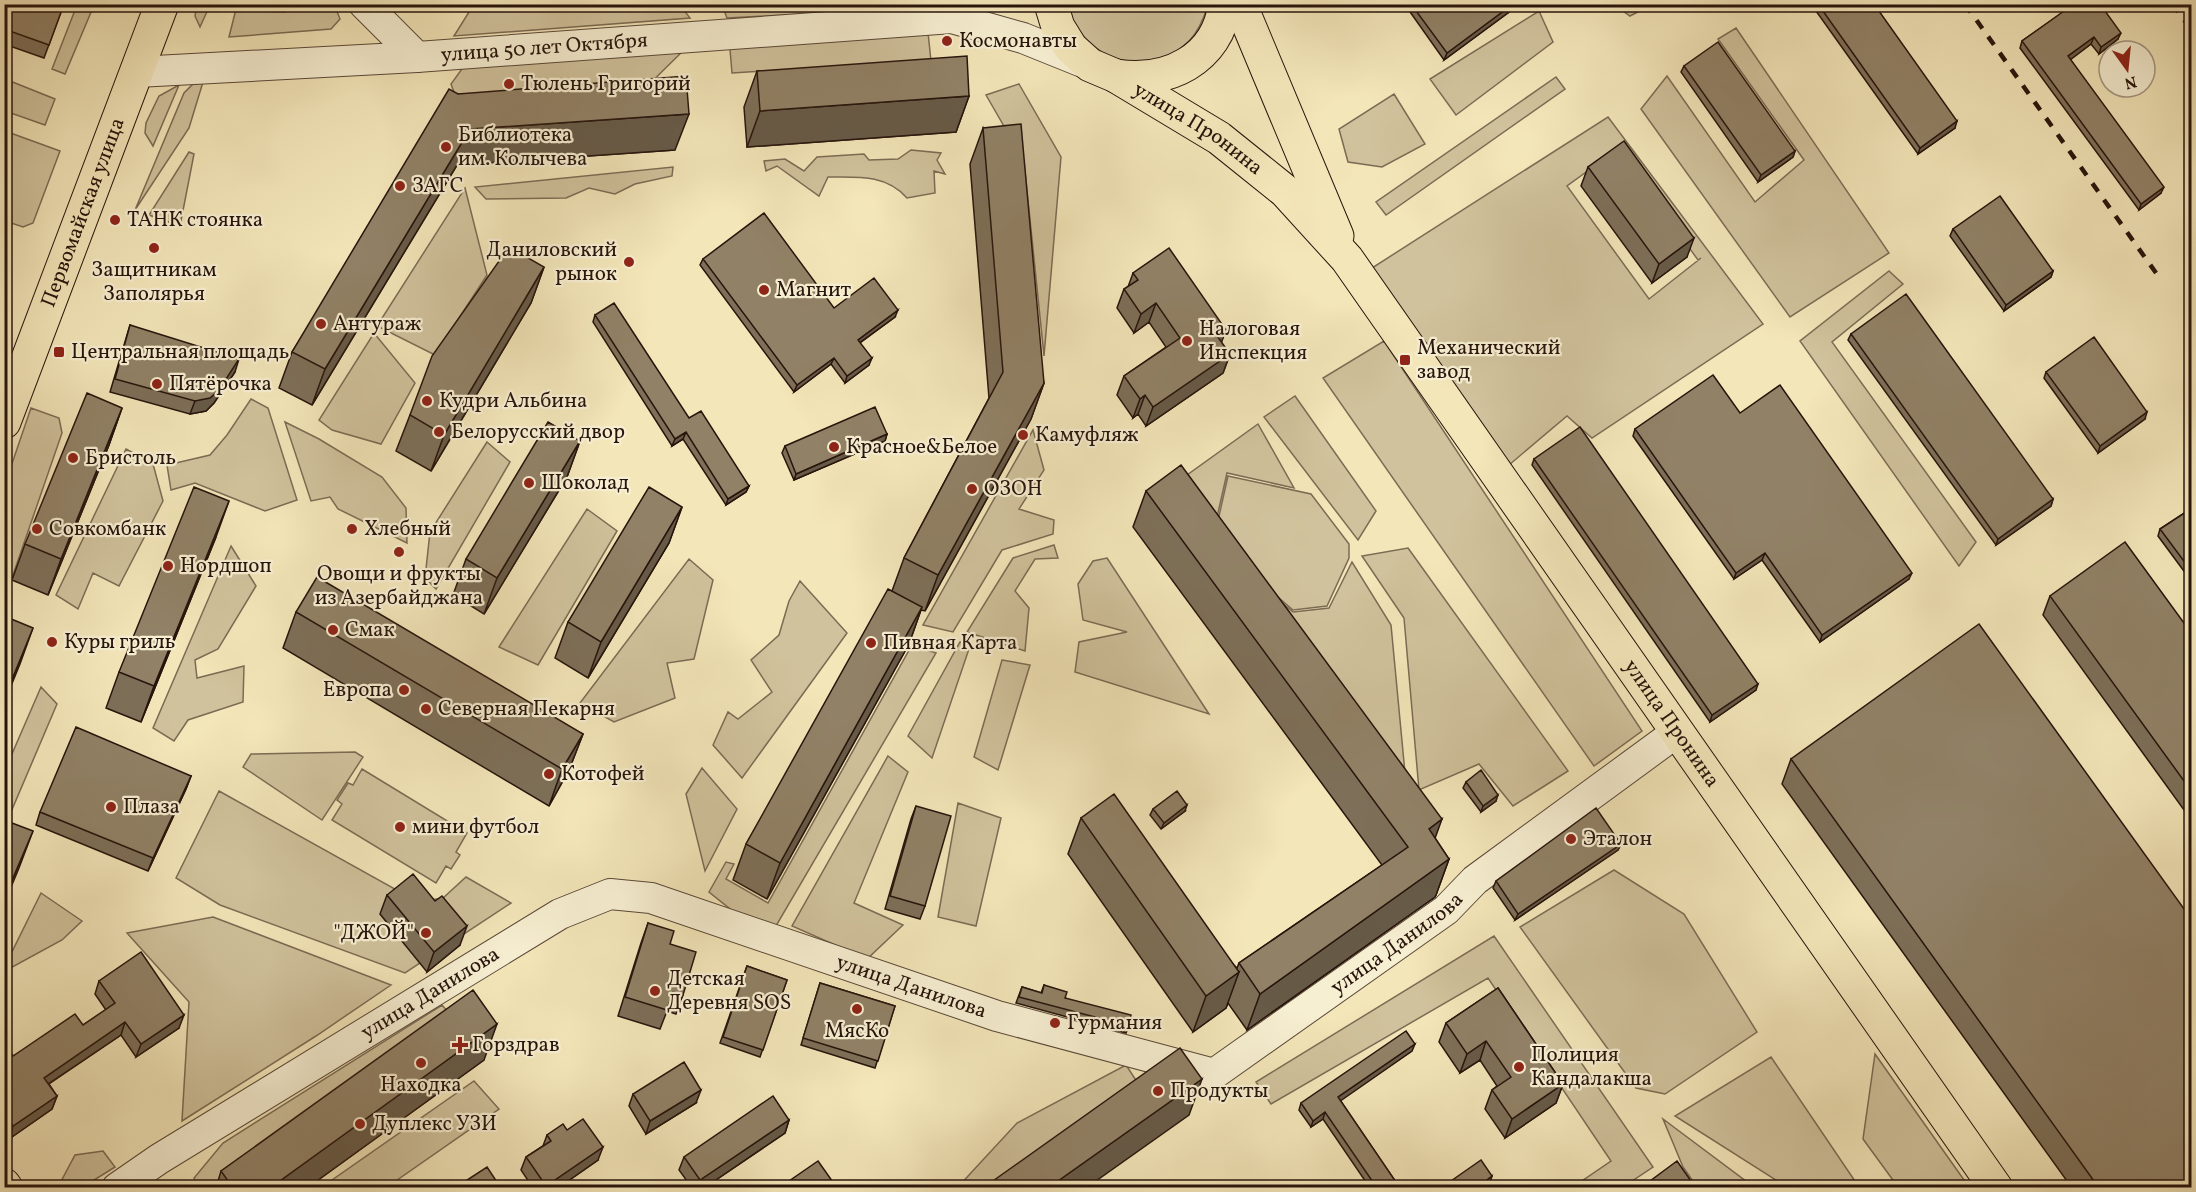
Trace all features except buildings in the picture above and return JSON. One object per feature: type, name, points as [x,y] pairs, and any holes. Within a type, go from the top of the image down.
[{"type":"main road","name":"Первомайская улица","points":[[4,422],[162,4]]},
{"type":"main road","name":"улица Пронина","points":[[1051,4],[1058,27],[1071,48],[1103,71],[1219,138],[1285,191],[1347,260],[1996,1188]]},
{"type":"main road","points":[[1103,71],[1133,79],[1151,78],[1184,67],[1210,43],[1219,28],[1225,4]]},
{"type":"main road","name":"улица Пронина","points":[[1240,4],[1347,260]]},
{"type":"street","points":[[364,4],[417,57]]},
{"type":"street","name":"улица 50 лет Октября","points":[[137,72],[417,57],[961,11],[1103,71]]},
{"type":"street","name":"улица Данилова","points":[[117,1188],[159,1159],[560,914],[610,894],[651,898],[997,1016],[1214,1074],[1446,909],[1475,880],[1677,732]]},
{"type":"shaded area","points":[[197,4],[210,5],[200,27],[195,16]]},
{"type":"shaded area","points":[[474,4],[680,5],[690,18],[454,36]]},
{"type":"shaded area","points":[[933,4],[933,7],[727,18],[722,5]]},
{"type":"shaded area","points":[[77,5],[94,5],[65,74],[52,69]]},
{"type":"shaded area","points":[[237,5],[264,5],[262,11],[285,12],[290,5],[332,5],[340,19],[331,29],[229,37]]},
{"type":"shaded area","points":[[1067,5],[1208,5],[1201,24],[1189,41],[1172,54],[1154,61],[1136,62],[1117,59],[1101,51],[1086,39],[1075,24]]},
{"type":"shaded area","points":[[1615,5],[1651,5],[1630,16]]},
{"type":"shaded area","points":[[1539,11],[1553,42],[1456,115],[1430,79]]},
{"type":"shaded area","points":[[927,23],[931,61],[732,73],[729,38]]},
{"type":"shaded area","points":[[1736,28],[1889,253],[1790,317],[1641,109],[1667,76],[1755,202],[1804,160],[1718,39]]},
{"type":"shaded area","points":[[686,48],[630,103],[461,111],[451,84],[467,62]]},
{"type":"shaded area","points":[[1556,77],[1565,89],[1386,215],[1376,202]]},
{"type":"shaded area","points":[[5,79],[55,99],[45,125],[5,111]]},
{"type":"shaded area","points":[[203,82],[189,128],[135,210],[184,93],[193,84]]},
{"type":"shaded area","points":[[1019,84],[1061,157],[1044,356],[1024,161],[986,95]]},
{"type":"shaded area","points":[[179,85],[153,146],[145,133],[146,123],[159,96]]},
{"type":"shaded area","points":[[1394,94],[1425,144],[1382,167],[1348,162],[1339,129]]},
{"type":"shaded area","points":[[1608,117],[1763,324],[1592,438],[1567,416],[1509,465],[1372,268]],"holes":[[[1618,149],[1698,260],[1701,258],[1649,299],[1567,186]]]},
{"type":"shaded area","points":[[5,131],[60,151],[33,223],[23,227],[5,221]]},
{"type":"shaded area","points":[[911,150],[941,153],[937,160],[945,174],[934,171],[935,193],[907,198],[890,185],[870,178],[828,177],[819,196],[777,166],[766,171],[764,161],[785,159],[804,171],[817,157],[864,154],[869,160],[898,159]]},
{"type":"shaded area","points":[[189,152],[194,154],[180,226],[149,215]]},
{"type":"shaded area","points":[[673,167],[672,176],[635,184],[615,194],[589,188],[566,198],[486,199],[475,187]]},
{"type":"shaded area","points":[[465,188],[487,275],[435,355],[377,326]]},
{"type":"shaded area","points":[[1889,271],[1903,284],[1832,342],[1976,542],[1959,566],[1800,341]]},
{"type":"shaded area","points":[[374,333],[415,383],[381,444],[332,430],[319,420]]},
{"type":"shaded area","points":[[1384,341],[1642,731],[1594,766],[1323,378]]},
{"type":"shaded area","points":[[1295,396],[1376,511],[1358,540],[1264,417]]},
{"type":"shaded area","points":[[251,399],[268,408],[297,500],[265,511],[195,483],[171,490],[167,465],[210,455],[227,435]]},
{"type":"shaded area","points":[[31,408],[59,418],[62,433],[5,598],[5,484]]},
{"type":"shaded area","points":[[285,422],[319,439],[382,477],[406,508],[407,543],[338,509],[330,497],[311,501]]},
{"type":"shaded area","points":[[1258,424],[1294,488],[1227,473],[1215,526],[1250,576],[1293,612],[1329,608],[1352,562],[1391,625],[1407,794],[1169,488]]},
{"type":"shaded area","points":[[1033,430],[1044,470],[1019,509],[1054,520],[1053,534],[1002,550],[953,632],[923,625]]},
{"type":"shaded area","points":[[487,442],[510,462],[436,589],[425,578],[430,532]]},
{"type":"shaded area","points":[[126,449],[153,464],[163,501],[119,586],[93,573],[78,609],[56,595]]},
{"type":"shaded area","points":[[1228,476],[1311,494],[1349,544],[1349,558],[1327,606],[1293,610],[1251,574],[1217,525]]},
{"type":"shaded area","points":[[587,509],[617,531],[538,665],[499,647]]},
{"type":"shaded area","points":[[1054,545],[1058,558],[1035,559],[1015,591],[1029,608],[1025,651],[967,632],[1013,558]]},
{"type":"shaded area","points":[[231,546],[256,586],[218,649],[195,660],[197,678],[244,666],[243,702],[188,720],[174,741],[153,728]]},
{"type":"shaded area","points":[[1408,548],[1568,771],[1513,806],[1479,764],[1419,790],[1404,618],[1362,556]]},
{"type":"shaded area","points":[[1107,558],[1209,714],[1075,672],[1079,642],[1127,632],[1083,620],[1078,584],[1093,561]]},
{"type":"shaded area","points":[[689,559],[713,580],[694,659],[667,663],[675,698],[614,722],[580,703]]},
{"type":"shaded area","points":[[800,581],[847,633],[742,778],[713,745],[728,712],[738,719],[772,692],[751,660],[779,635],[789,601]]},
{"type":"shaded area","points":[[960,642],[970,646],[932,758],[908,736]]},
{"type":"shaded area","points":[[912,645],[936,653],[773,931],[734,912],[709,892],[726,862],[734,864],[726,879],[768,903]]},
{"type":"shaded area","points":[[1002,660],[1030,665],[998,770],[974,757]]},
{"type":"shaded area","points":[[41,687],[57,704],[5,826],[5,770]]},
{"type":"shaded area","points":[[355,752],[363,757],[322,820],[243,767],[251,754]]},
{"type":"shaded area","points":[[888,756],[908,772],[854,903],[903,925],[867,959],[792,926]]},
{"type":"shaded area","points":[[702,768],[737,809],[705,871],[686,794]]},
{"type":"shaded area","name":"мини футбол","points":[[362,769],[467,833],[456,852],[460,855],[451,869],[446,866],[436,883],[332,820],[342,804],[337,800],[348,783],[353,785]]},
{"type":"shaded area","points":[[219,791],[418,902],[443,898],[466,877],[511,903],[405,973],[220,905],[176,878]]},
{"type":"shaded area","points":[[958,803],[1001,818],[976,926],[938,917]]},
{"type":"shaded area","points":[[1614,870],[1684,914],[1757,1032],[1665,1094],[1636,1088],[1520,927]]},
{"type":"shaded area","points":[[41,893],[82,921],[62,940],[5,971],[5,966]]},
{"type":"shaded area","points":[[213,917],[391,985],[316,1036],[182,1121],[189,1002],[127,933]]},
{"type":"shaded area","points":[[1494,936],[1653,1167],[1623,1187],[1573,1187],[1611,1161],[1488,978],[1271,1104],[1256,1082]]},
{"type":"shaded area","points":[[442,1005],[454,1019],[221,1187],[199,1187],[194,1178],[223,1143]]},
{"type":"shaded area","points":[[1875,1054],[1969,1187],[1898,1187],[1863,1139]]},
{"type":"shaded area","points":[[1771,1057],[1859,1187],[1787,1187],[1675,1116]]},
{"type":"shaded area","points":[[1126,1065],[1145,1094],[1013,1187],[957,1188],[1017,1123]]},
{"type":"shaded area","points":[[474,1081],[499,1109],[387,1187],[322,1187]]},
{"type":"shaded area","points":[[1663,1119],[1746,1181],[1760,1187],[1697,1187],[1683,1167]]},
{"type":"shaded area","points":[[103,1151],[115,1167],[83,1187],[58,1187],[75,1155]]},
{"type":"railway","points":[[1965,4],[2161,280]]},
{"type":"railway","points":[[2172,4],[2192,30]]},
{"type":"place","name":"Космонавты","points":[[947,41]]},
{"type":"place","name":"Тюлень Григорий","points":[[509,84]]},
{"type":"place","name":"Библиотека им. Колычева","points":[[446,147]]},
{"type":"place","name":"ЗАГС","points":[[400,186]]},
{"type":"place","name":"ТАНК стоянка","points":[[115,220]]},
{"type":"place","name":"Защитникам Заполярья","points":[[154,248]]},
{"type":"place","name":"Даниловский рынок","points":[[629,262]]},
{"type":"place","name":"Магнит","points":[[764,290]]},
{"type":"place","name":"Антураж","points":[[321,324]]},
{"type":"place","name":"Налоговая Инспекция","points":[[1187,341]]},
{"type":"place","name":"Центральная площадь","points":[[59,352]]},
{"type":"place","name":"Механический завод","points":[[1405,360]]},
{"type":"place","name":"Пятёрочка","points":[[157,384]]},
{"type":"place","name":"Кудри Альбина","points":[[427,401]]},
{"type":"place","name":"Белорусский двор","points":[[439,432]]},
{"type":"place","name":"Камуфляж","points":[[1023,435]]},
{"type":"place","name":"Красное&Белое","points":[[834,447]]},
{"type":"place","name":"Бристоль","points":[[73,458]]},
{"type":"place","name":"Шоколад","points":[[529,483]]},
{"type":"place","name":"ОЗОН","points":[[972,489]]},
{"type":"place","name":"Совкомбанк","points":[[37,529]]},
{"type":"place","name":"Хлебный","points":[[352,529]]},
{"type":"place","name":"Овощи и фрукты из Азербайджана","points":[[399,552]]},
{"type":"place","name":"Нордшоп","points":[[168,566]]},
{"type":"place","name":"Смак","points":[[333,630]]},
{"type":"place","name":"Куры гриль","points":[[52,642]]},
{"type":"place","name":"Пивная Карта","points":[[871,643]]},
{"type":"place","name":"Европа","points":[[404,690]]},
{"type":"place","name":"Северная Пекарня","points":[[426,709]]},
{"type":"place","name":"Котофей","points":[[549,774]]},
{"type":"place","name":"Плаза","points":[[111,807]]},
{"type":"place","name":"мини футбол","points":[[400,827]]},
{"type":"place","name":"Эталон","points":[[1571,839]]},
{"type":"place","name":"\"ДЖОЙ\"","points":[[426,933]]},
{"type":"place","name":"Детская Деревня SOS","points":[[655,991]]},
{"type":"place","name":"МясКо","points":[[857,1009]]},
{"type":"place","name":"Гурмания","points":[[1055,1023]]},
{"type":"place","name":"Горздрав","points":[[460,1045]]},
{"type":"place","name":"Находка","points":[[421,1063]]},
{"type":"place","name":"Полиция Кандалакша","points":[[1519,1067]]},
{"type":"place","name":"Продукты","points":[[1158,1091]]},
{"type":"place","name":"Дуплекс УЗИ","points":[[360,1124]]}]
